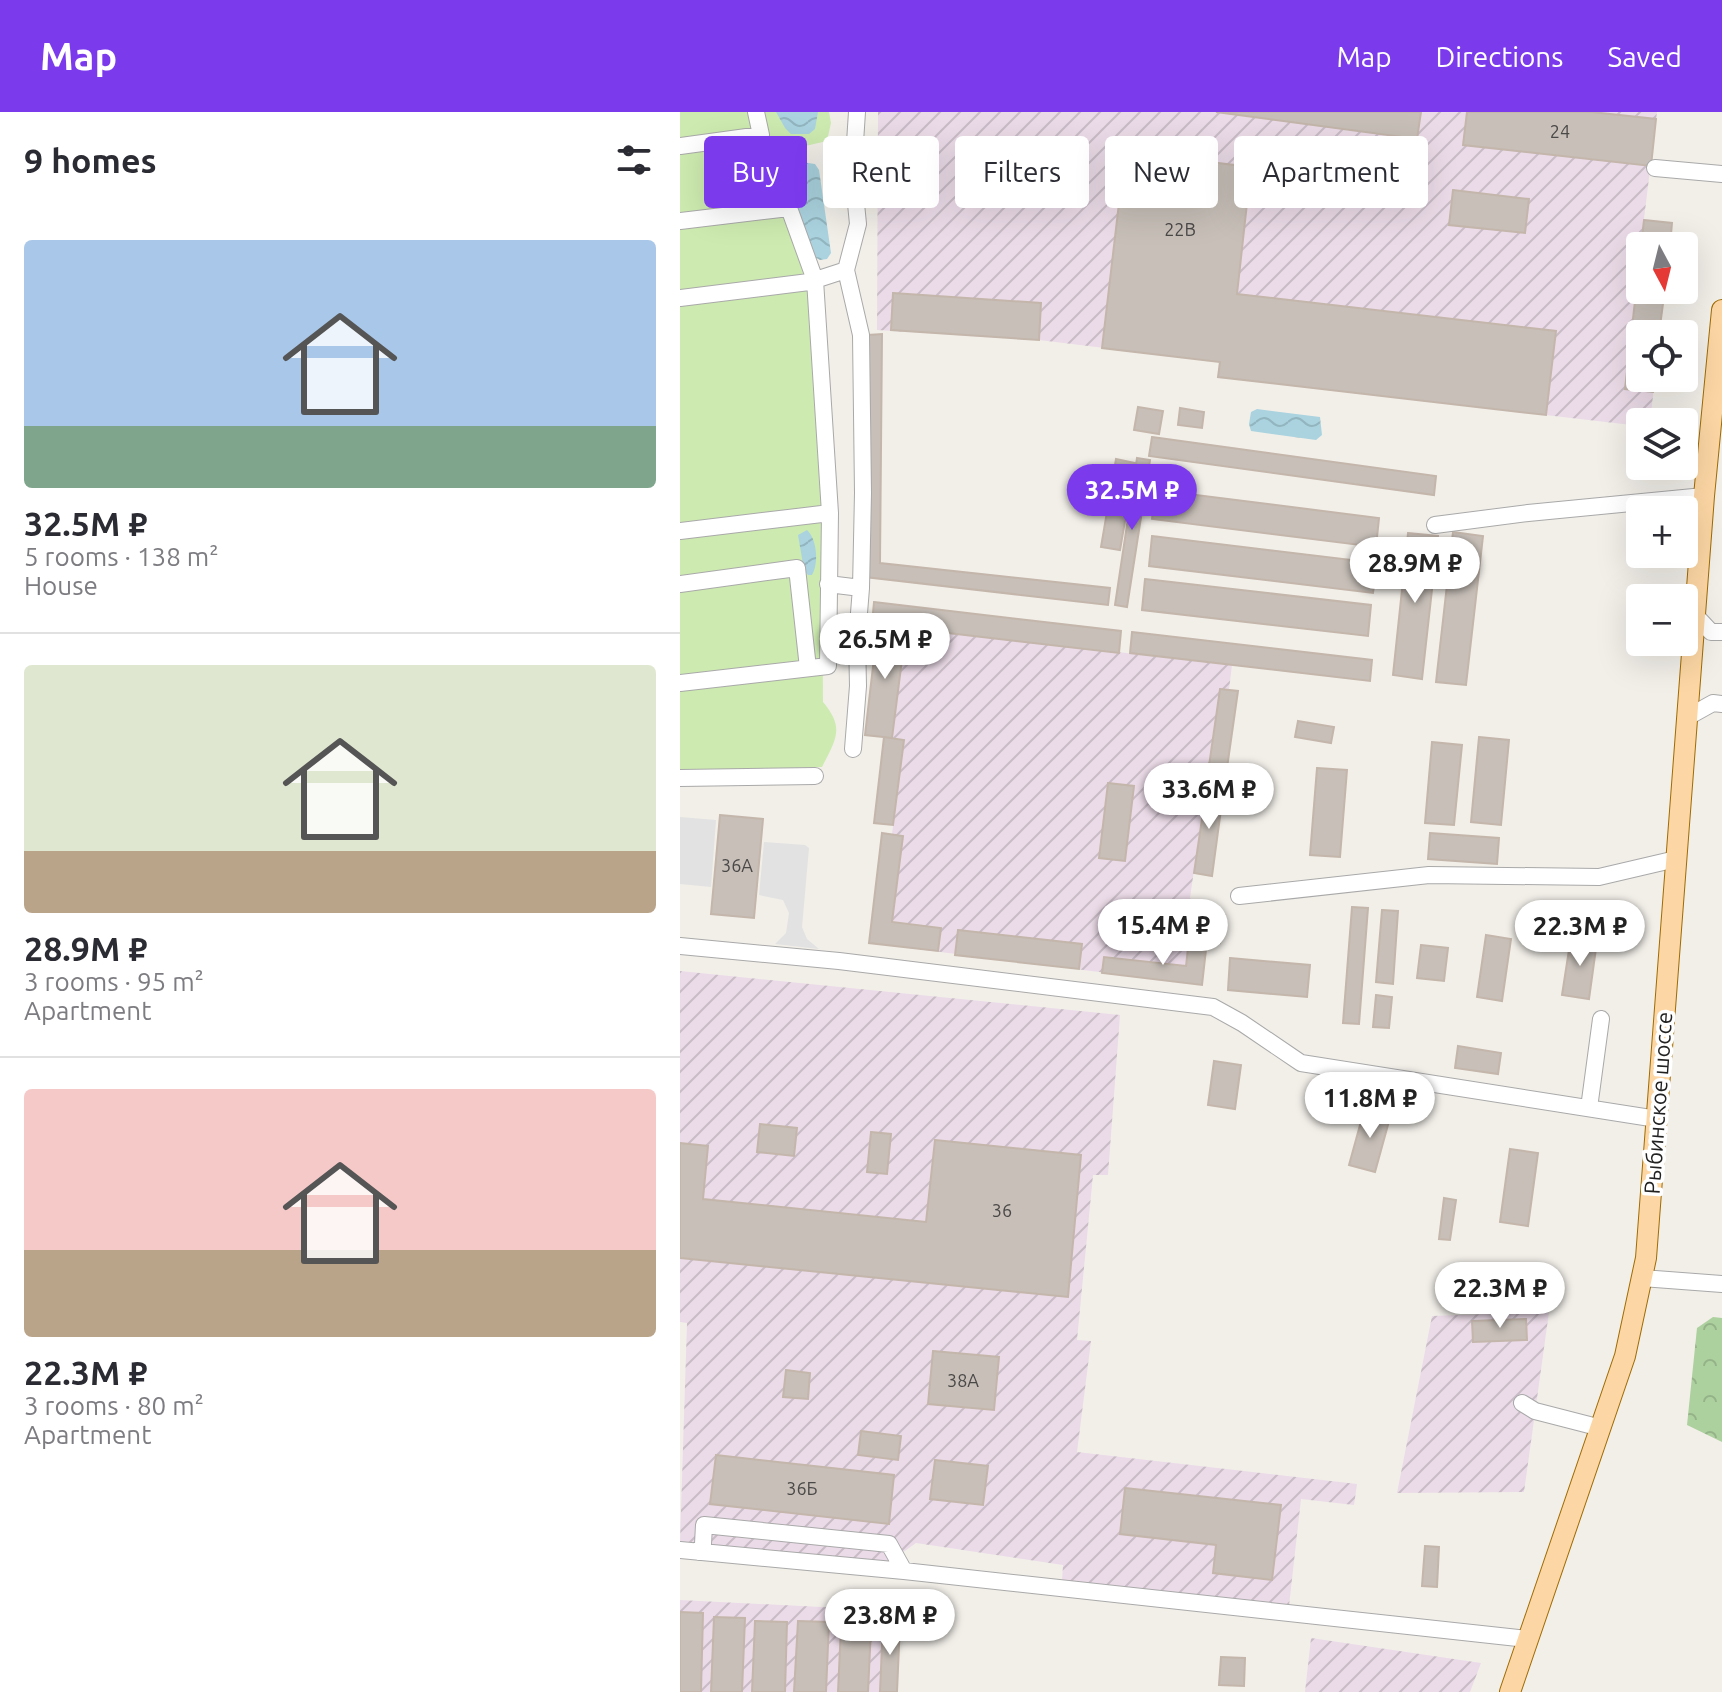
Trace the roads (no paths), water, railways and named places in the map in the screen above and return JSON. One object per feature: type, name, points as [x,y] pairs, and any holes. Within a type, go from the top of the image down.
[{"type":"main road","name":"Рыбинское шоссе","points":[[1698,590],[1711,484],[1722,310]]},
{"type":"main road","name":"Рыбинское шоссе","points":[[1510,1692],[1625,1356],[1646,1258],[1691,656]]},
{"type":"street","points":[[680,146],[761,135],[756,112]]},
{"type":"street","points":[[853,749],[861,588],[861,335],[846,270],[858,224],[853,173],[857,112]]},
{"type":"street","points":[[1655,168],[1722,174]]},
{"type":"street","points":[[680,221],[789,208],[815,280],[830,513],[828,666]]},
{"type":"street","points":[[680,298],[815,280],[846,270]]},
{"type":"street","points":[[1435,525],[1711,484]]},
{"type":"street","points":[[680,531],[830,513]]},
{"type":"street","points":[[680,584],[797,568],[808,668]]},
{"type":"street","points":[[828,584],[861,588]]},
{"type":"street","points":[[1698,618],[1711,632],[1722,632]]},
{"type":"street","points":[[680,683],[857,661]]},
{"type":"street","points":[[1686,718],[1713,703],[1722,704]]},
{"type":"street","points":[[680,778],[815,776]]},
{"type":"street","points":[[1239,896],[1429,875],[1599,877],[1676,859]]},
{"type":"street","points":[[680,946],[839,961],[1213,1007],[1301,1063],[1657,1119]]},
{"type":"street","points":[[1589,1108],[1601,1019]]},
{"type":"street","points":[[1642,1278],[1722,1284]]},
{"type":"street","points":[[1522,1403],[1535,1411],[1601,1428]]},
{"type":"street","points":[[699,1552],[703,1544],[704,1525],[889,1544],[904,1571]]},
{"type":"street","points":[[680,1550],[904,1571],[1527,1639]]},
{"type":"water","points":[[776,112],[818,112],[815,129],[809,134],[791,134]]},
{"type":"water","points":[[807,163],[815,164],[819,170],[831,253],[827,259],[820,260],[813,256],[796,208],[807,208]]},
{"type":"water","points":[[1257,409],[1320,417],[1322,435],[1316,440],[1251,431],[1251,412]]},
{"type":"water","points":[[807,530],[816,551],[812,575],[804,570],[798,535]]}]
